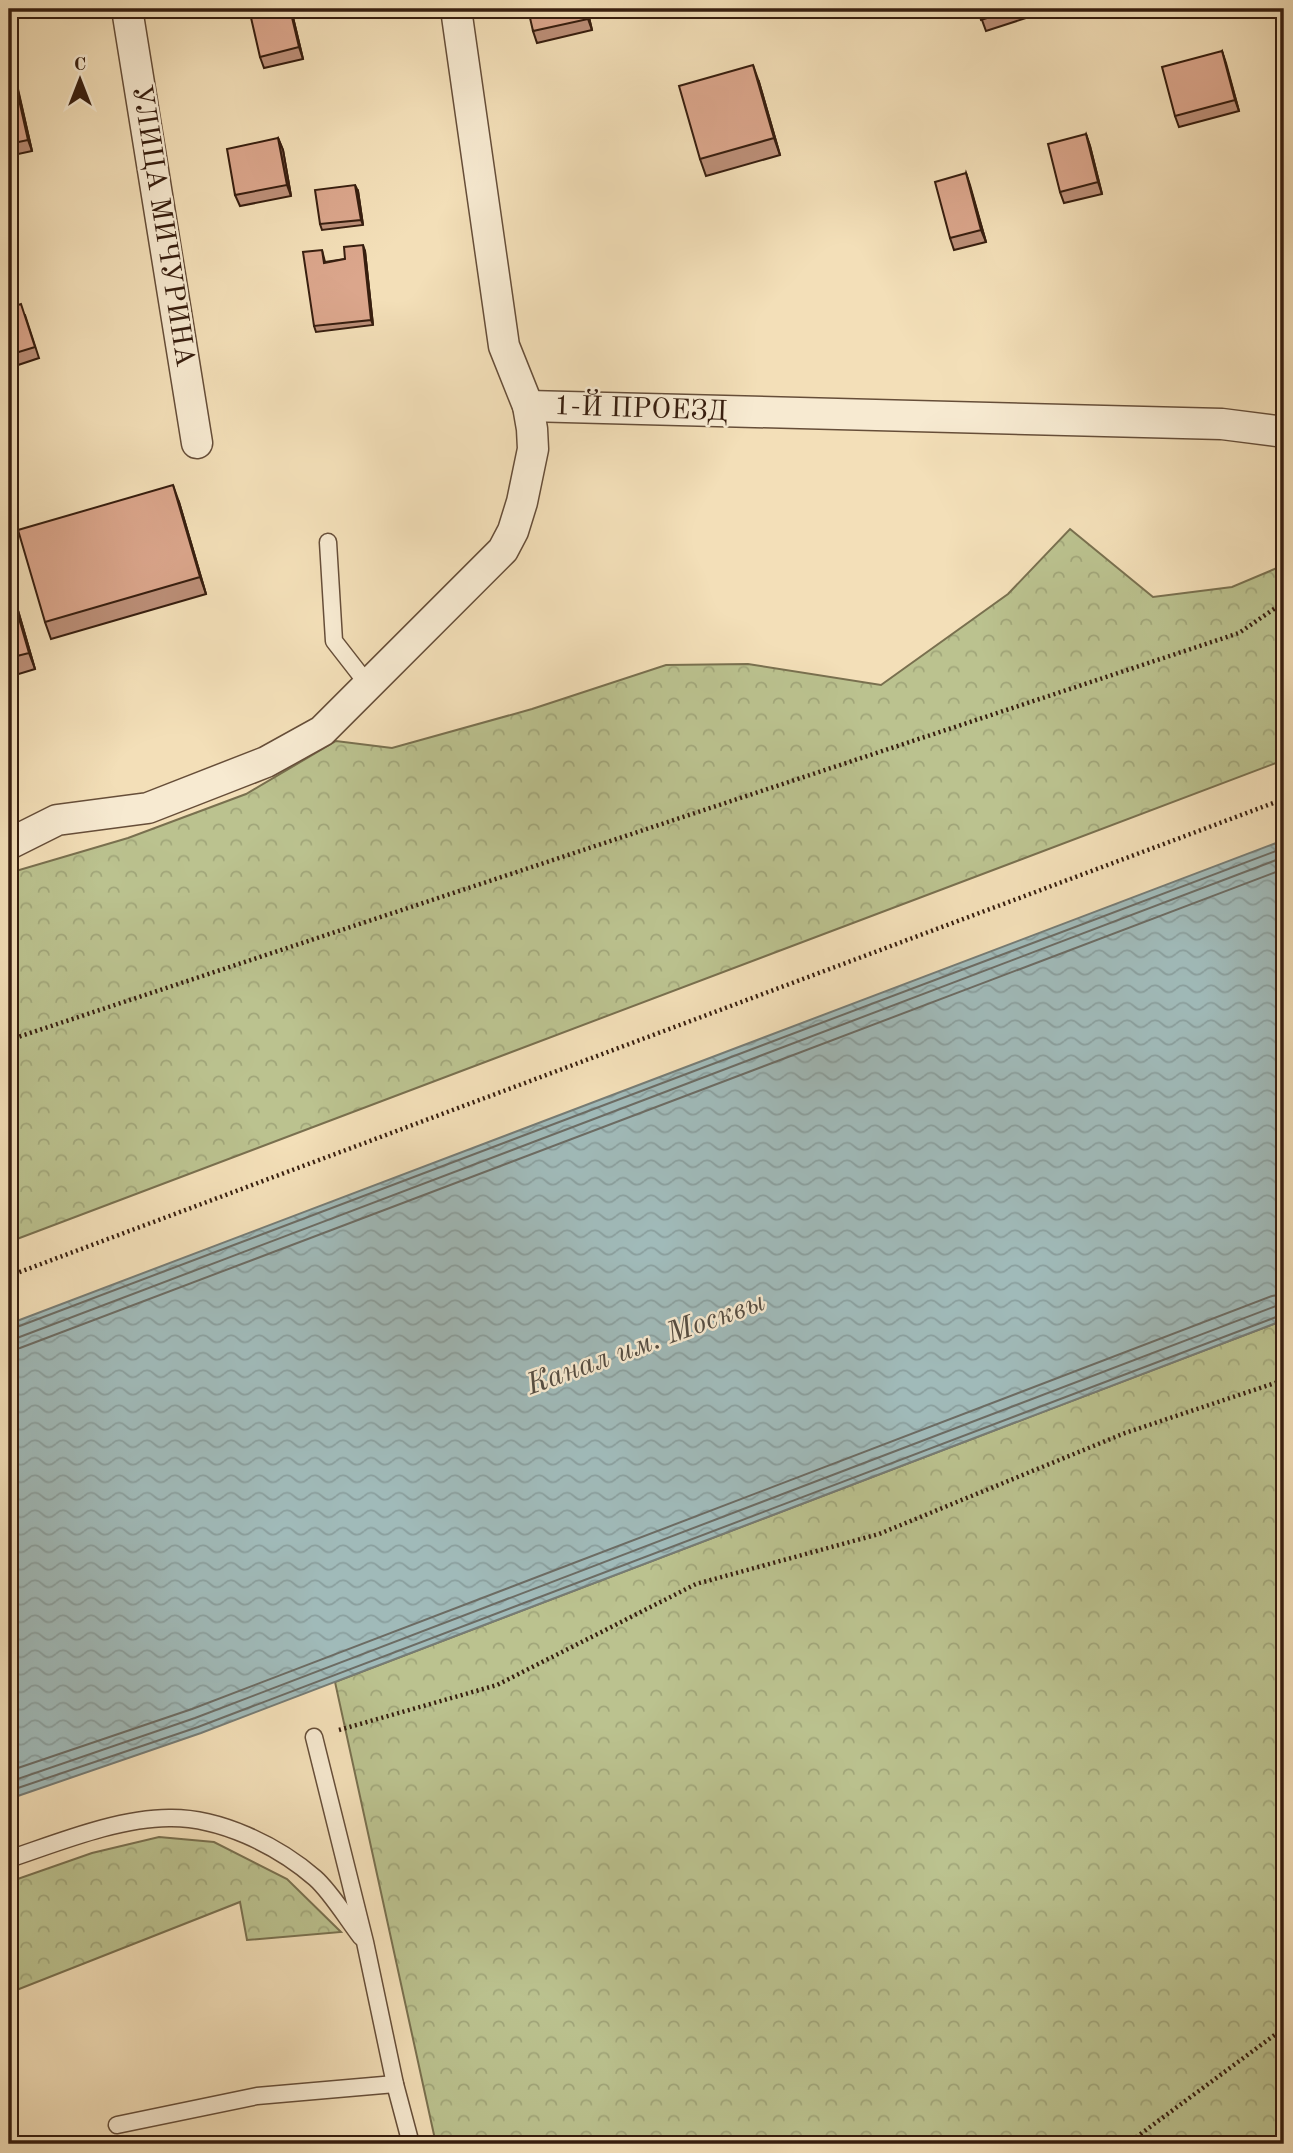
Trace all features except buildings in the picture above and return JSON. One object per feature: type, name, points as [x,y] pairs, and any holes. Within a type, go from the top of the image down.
[{"type":"street","name":"УЛИЦА МИЧУРИНА","points":[[127,9],[197,443]]},
{"type":"street","points":[[456,9],[504,346],[528,406]]},
{"type":"street","name":"1-Й ПРОЕЗД","points":[[9,844],[57,820],[148,808],[266,762],[322,731],[503,550],[513,531],[522,502],[533,449],[528,406],[1222,424],[1284,432]]},
{"type":"lane","points":[[328,542],[334,641],[369,685]]},
{"type":"lane","points":[[314,1737],[411,2144]]},
{"type":"lane","points":[[9,1859],[115,1825],[169,1818],[220,1824],[269,1846],[316,1879],[365,1942]]},
{"type":"lane","points":[[117,2125],[257,2096],[395,2084]]},
{"type":"path","points":[[9,1040],[1239,633],[1284,602]]},
{"type":"path","points":[[9,1276],[1284,799]]},
{"type":"path","points":[[314,1737],[497,1685],[696,1584],[879,1534],[1125,1433],[1284,1380]]},
{"type":"path","points":[[1127,2144],[1284,2028]]},
{"type":"green space","points":[[1070,529],[1153,597],[1232,587],[1284,565],[1284,760],[9,1242],[9,873],[128,838],[246,794],[336,741],[392,748],[532,709],[666,665],[748,664],[881,685],[1008,594]]},
{"type":"green space","points":[[1284,1320],[1284,2144],[436,2144],[335,1682]]},
{"type":"green space","points":[[159,1837],[214,1842],[287,1879],[341,1932],[247,1940],[240,1902],[9,1993],[9,1882],[92,1853]]},
{"type":"water","name":"Канал им. Москвы","points":[[1284,840],[1284,1320],[201,1733],[9,1799],[9,1324]]}]
